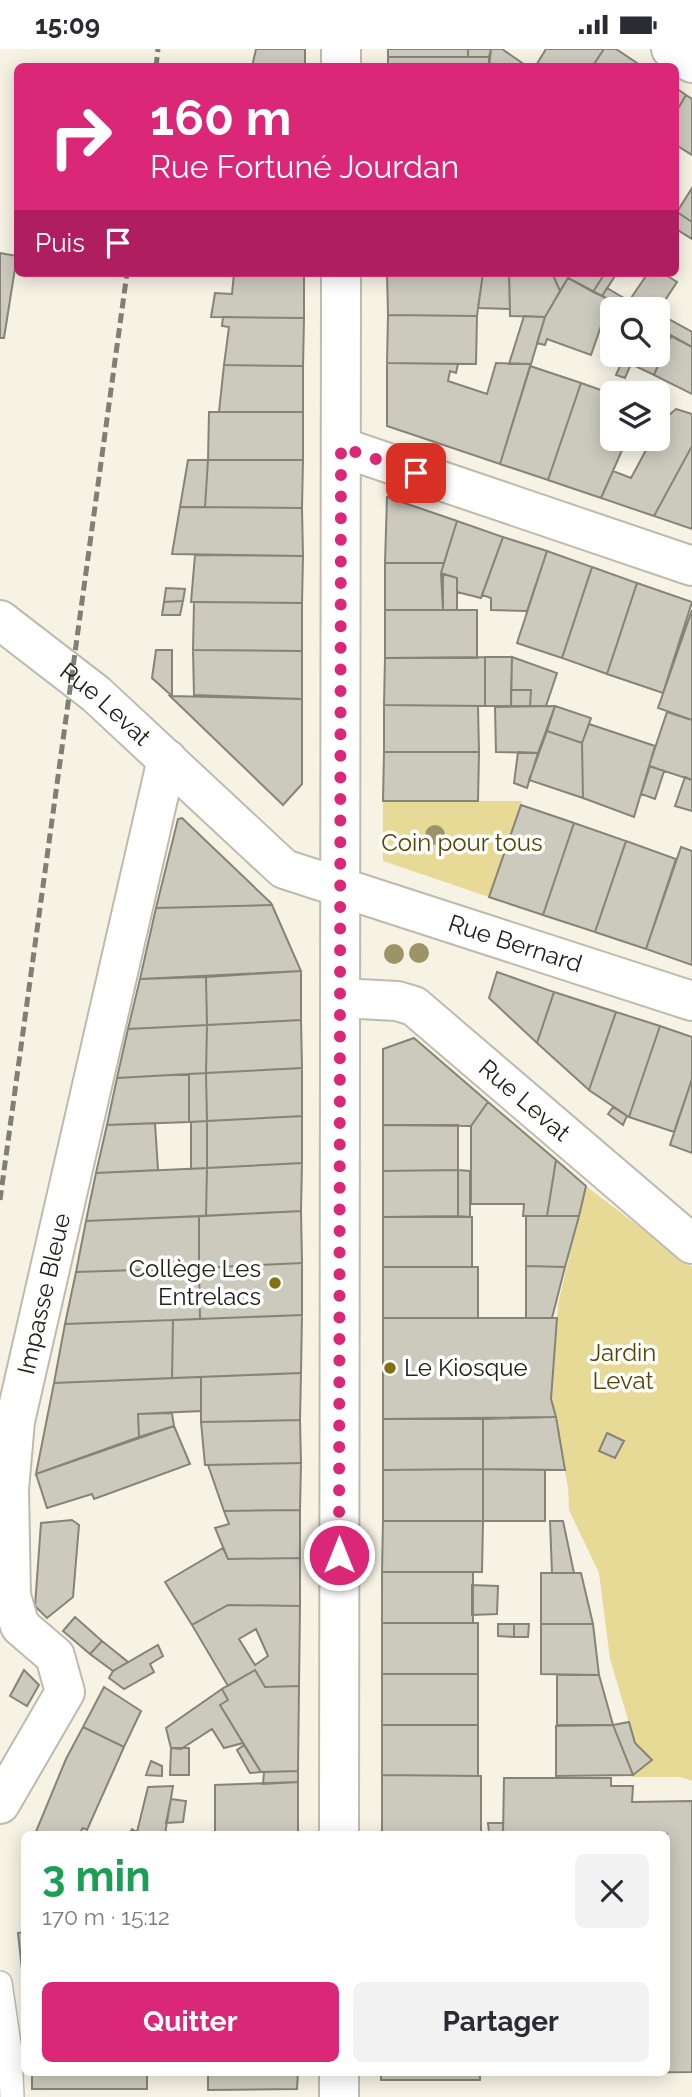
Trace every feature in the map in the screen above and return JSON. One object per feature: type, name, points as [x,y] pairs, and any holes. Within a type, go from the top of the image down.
[{"type":"street","points":[[671,49],[692,63]]},
{"type":"street","points":[[339,1831],[341,277]]},
{"type":"street","points":[[341,447],[692,566]]},
{"type":"street","name":"Rue Levat","points":[[0,620],[96,694],[284,869],[341,887]]},
{"type":"street","name":"Impasse Bleue","points":[[0,1804],[65,1692],[55,1656],[20,1626],[11,1596],[9,1489],[15,1421],[167,759]]},
{"type":"street","name":"Rue Bernard","points":[[341,887],[692,1001]]},
{"type":"street","name":"Rue Levat","points":[[340,998],[397,1001],[414,1006],[692,1244]]},
{"type":"street","points":[[339,2076],[339,2097]]},
{"type":"lane","points":[[0,1983],[10,2051],[12,2097]]},
{"type":"green space","name":"Coin pour tous","points":[[383,801],[522,801],[489,897],[383,861]]},
{"type":"green space","name":"Jardin Levat","points":[[586,1186],[692,1267],[692,1781],[680,1777],[631,1777],[651,1760],[635,1743],[610,1659],[599,1573],[569,1510],[568,1487],[551,1399],[558,1304]]},
{"type":"building","points":[[256,49],[305,49],[305,63],[253,63]]},
{"type":"building","points":[[388,49],[468,49],[468,57],[388,57]]},
{"type":"building","points":[[468,49],[491,49],[489,57],[468,57]]},
{"type":"building","points":[[491,49],[502,49],[522,63],[489,63]]},
{"type":"building","points":[[546,49],[604,49],[595,63],[537,63]]},
{"type":"building","points":[[604,49],[616,49],[637,63],[595,63]]},
{"type":"building","points":[[388,57],[489,57],[489,63],[388,63]]},
{"type":"building","points":[[679,90],[686,95],[679,107]]},
{"type":"building","points":[[686,95],[692,99],[692,155],[679,147],[679,107]]},
{"type":"building","points":[[692,188],[692,222],[679,213]]},
{"type":"building","points":[[679,213],[692,222],[692,239],[679,231]]},
{"type":"building","points":[[0,253],[14,255],[14,275],[4,338],[0,338]]},
{"type":"building","points":[[234,277],[304,277],[304,318],[211,317],[215,293],[232,294]]},
{"type":"building","points":[[387,277],[482,277],[477,316],[388,315]]},
{"type":"building","points":[[482,277],[509,277],[510,309],[478,308]]},
{"type":"building","points":[[509,277],[554,277],[560,291],[545,317],[510,316]]},
{"type":"building","points":[[554,277],[569,277],[560,291]]},
{"type":"building","points":[[569,277],[602,277],[593,292]]},
{"type":"building","points":[[602,277],[614,277],[602,296],[593,292]]},
{"type":"building","points":[[645,277],[669,277],[677,282],[667,297],[632,297]]},
{"type":"building","points":[[568,278],[604,297],[600,297],[600,329],[591,355],[547,339],[545,345],[537,343],[545,317]]},
{"type":"building","points":[[607,288],[622,297],[604,297]]},
{"type":"building","points":[[388,315],[477,316],[476,364],[387,363]]},
{"type":"building","points":[[524,316],[545,317],[531,364],[509,364]]},
{"type":"building","points":[[223,317],[304,318],[303,366],[224,365],[229,327],[222,326]]},
{"type":"building","points":[[670,320],[692,332],[692,347],[670,335]]},
{"type":"building","points":[[671,336],[692,347],[692,394],[654,375],[657,367],[670,367]]},
{"type":"building","points":[[387,363],[458,364],[456,373],[450,371],[448,381],[487,394],[496,363],[531,364],[500,464],[387,426]]},
{"type":"building","points":[[224,365],[303,366],[303,412],[219,412]]},
{"type":"building","points":[[530,366],[581,383],[548,480],[500,464]]},
{"type":"building","points":[[620,367],[630,367],[625,378],[616,375]]},
{"type":"building","points":[[637,367],[657,367],[654,375]]},
{"type":"building","points":[[581,383],[600,390],[600,451],[622,451],[601,498],[548,480]]},
{"type":"building","points":[[676,409],[692,414],[692,446],[654,516],[601,498],[613,471],[631,478],[646,451],[670,451],[670,414]]},
{"type":"building","points":[[209,412],[303,412],[303,460],[208,460]]},
{"type":"building","points":[[692,446],[692,529],[654,516]]},
{"type":"building","points":[[188,460],[208,460],[205,507],[180,507]]},
{"type":"building","points":[[208,460],[303,460],[302,508],[205,507]]},
{"type":"building","points":[[387,497],[457,521],[444,563],[385,563]]},
{"type":"building","points":[[180,507],[302,508],[303,556],[172,554]]},
{"type":"building","points":[[457,521],[503,537],[481,598],[457,592],[457,578],[441,573]]},
{"type":"building","points":[[503,537],[547,551],[527,611],[491,610],[491,598],[482,595]]},
{"type":"building","points":[[547,551],[592,567],[562,658],[517,643]]},
{"type":"building","points":[[195,555],[303,556],[302,603],[191,602]]},
{"type":"building","points":[[385,563],[444,563],[441,573],[443,610],[385,610]]},
{"type":"building","points":[[592,567],[637,583],[607,674],[562,658]]},
{"type":"building","points":[[443,574],[457,578],[457,610],[443,610]]},
{"type":"building","points":[[637,583],[692,602],[663,693],[607,674]]},
{"type":"building","points":[[166,588],[185,589],[183,601],[164,602]]},
{"type":"building","points":[[183,601],[180,615],[162,615],[164,602]]},
{"type":"building","points":[[194,602],[302,603],[302,651],[193,650]]},
{"type":"building","points":[[385,610],[477,610],[477,658],[385,658]]},
{"type":"building","points":[[692,610],[692,720],[658,708]]},
{"type":"building","points":[[156,650],[172,650],[172,696],[152,678]]},
{"type":"building","points":[[193,650],[302,651],[302,699],[194,695]]},
{"type":"building","points":[[485,657],[485,706],[384,705],[385,658]]},
{"type":"building","points":[[485,657],[512,657],[511,706],[485,706]]},
{"type":"building","points":[[512,657],[557,673],[546,706],[530,706],[531,690],[511,690]]},
{"type":"building","points":[[511,690],[531,690],[530,706],[511,706]]},
{"type":"building","points":[[170,696],[302,699],[302,784],[283,805]]},
{"type":"building","points":[[384,705],[478,706],[479,752],[384,752]]},
{"type":"building","points":[[555,706],[538,753],[496,752],[495,707]]},
{"type":"building","points":[[555,706],[591,718],[582,743],[547,731]]},
{"type":"building","points":[[667,712],[692,720],[692,780],[649,766]]},
{"type":"building","points":[[589,724],[655,746],[634,817],[583,798],[582,743]]},
{"type":"building","points":[[547,731],[582,743],[583,798],[529,780]]},
{"type":"building","points":[[384,752],[479,752],[478,801],[383,801]]},
{"type":"building","points":[[518,752],[538,753],[527,788],[514,783]]},
{"type":"building","points":[[650,766],[664,771],[655,799],[641,794]]},
{"type":"building","points":[[685,777],[692,780],[692,811],[675,806]]},
{"type":"building","points":[[521,805],[574,823],[543,915],[489,897]]},
{"type":"building","points":[[182,818],[272,905],[156,908],[178,819]]},
{"type":"building","points":[[574,823],[626,841],[595,932],[543,915]]},
{"type":"building","points":[[626,841],[676,859],[646,949],[595,932]]},
{"type":"building","points":[[681,847],[692,851],[692,965],[646,949]]},
{"type":"building","points":[[272,905],[301,971],[140,979],[156,908]]},
{"type":"building","points":[[301,971],[301,1020],[207,1025],[206,977]]},
{"type":"building","points":[[497,972],[554,992],[537,1043],[489,998]]},
{"type":"building","points":[[206,977],[207,1025],[128,1029],[140,979]]},
{"type":"building","points":[[554,992],[616,1012],[589,1090],[537,1043]]},
{"type":"building","points":[[616,1012],[660,1026],[629,1117],[589,1090]]},
{"type":"building","points":[[301,1020],[302,1068],[206,1073],[207,1025]]},
{"type":"building","points":[[207,1025],[206,1073],[117,1078],[128,1029]]},
{"type":"building","points":[[660,1026],[692,1037],[692,1079],[674,1132],[629,1117]]},
{"type":"building","points":[[414,1038],[488,1102],[471,1126],[383,1125],[383,1049]]},
{"type":"building","points":[[302,1068],[302,1116],[207,1121],[206,1073]]},
{"type":"building","points":[[206,1073],[207,1121],[189,1122],[189,1074]]},
{"type":"building","points":[[189,1074],[189,1122],[107,1125],[117,1078]]},
{"type":"building","points":[[692,1079],[692,1153],[670,1145]]},
{"type":"building","points":[[488,1102],[556,1160],[547,1216],[523,1216],[524,1204],[471,1204],[471,1126]]},
{"type":"building","points":[[613,1107],[627,1116],[623,1125],[608,1114]]},
{"type":"building","points":[[302,1116],[302,1163],[207,1168],[207,1121]]},
{"type":"building","points":[[207,1121],[207,1168],[191,1169],[191,1122]]},
{"type":"building","points":[[155,1123],[158,1170],[96,1173],[107,1125]]},
{"type":"building","points":[[383,1125],[458,1125],[458,1170],[383,1171]]},
{"type":"building","points":[[556,1160],[586,1186],[579,1216],[547,1216]]},
{"type":"building","points":[[302,1163],[301,1211],[206,1216],[207,1168]]},
{"type":"building","points":[[207,1168],[206,1216],[86,1221],[96,1173]]},
{"type":"building","points":[[458,1170],[470,1171],[470,1217],[458,1216]]},
{"type":"building","points":[[458,1170],[458,1216],[383,1217],[383,1171]]},
{"type":"building","points":[[301,1211],[302,1263],[199,1268],[199,1216]]},
{"type":"building","points":[[199,1216],[199,1268],[76,1272],[86,1221]]},
{"type":"building","points":[[526,1216],[579,1216],[565,1267],[526,1266]]},
{"type":"building","points":[[383,1217],[472,1217],[472,1267],[383,1267]]},
{"type":"building","points":[[302,1263],[302,1315],[200,1319],[199,1268]]},
{"type":"building","points":[[526,1266],[565,1267],[552,1318],[526,1318]]},
{"type":"building","points":[[383,1267],[478,1267],[478,1318],[383,1318]]},
{"type":"building","points":[[199,1268],[200,1319],[65,1324],[76,1272]]},
{"type":"building","points":[[302,1315],[301,1373],[172,1378],[173,1320]]},
{"type":"building","points":[[383,1318],[557,1318],[551,1399],[556,1417],[383,1419]]},
{"type":"building","points":[[173,1320],[172,1378],[54,1383],[65,1324]]},
{"type":"building","points":[[301,1373],[300,1420],[201,1422],[201,1377]]},
{"type":"building","points":[[201,1377],[201,1411],[138,1414],[139,1437],[36,1474],[54,1383]]},
{"type":"building","points":[[172,1413],[174,1426],[139,1437],[138,1414]]},
{"type":"building","points":[[556,1417],[565,1470],[483,1469],[483,1419]]},
{"type":"building","points":[[383,1419],[483,1419],[483,1469],[383,1470]]},
{"type":"building","points":[[300,1420],[301,1463],[205,1465],[201,1422]]},
{"type":"building","points":[[174,1426],[190,1464],[94,1499],[92,1494],[47,1508],[36,1474]]},
{"type":"building","points":[[607,1433],[624,1441],[615,1458],[599,1451]]},
{"type":"building","points":[[301,1463],[300,1510],[224,1511],[208,1465]]},
{"type":"building","points":[[483,1469],[483,1521],[383,1521],[383,1470]]},
{"type":"building","points":[[483,1469],[545,1470],[545,1521],[483,1521]]},
{"type":"building","points":[[300,1510],[300,1558],[228,1559],[215,1528],[229,1524],[224,1511]]},
{"type":"building","points":[[72,1520],[79,1525],[73,1597],[47,1618],[35,1606],[41,1523]]},
{"type":"building","points":[[383,1521],[483,1521],[482,1572],[382,1572]]},
{"type":"building","points":[[550,1521],[563,1521],[574,1573],[552,1573]]},
{"type":"building","points":[[223,1548],[228,1559],[300,1558],[300,1606],[228,1605],[192,1625],[165,1582]]},
{"type":"building","points":[[382,1572],[473,1572],[473,1623],[382,1623]]},
{"type":"building","points":[[541,1573],[581,1573],[593,1624],[541,1624]]},
{"type":"building","points":[[472,1585],[498,1586],[497,1614],[472,1615]]},
{"type":"building","points":[[228,1605],[300,1606],[299,1686],[265,1687],[255,1670],[228,1686],[192,1625]],"holes":[[[256,1629],[268,1656],[255,1665],[239,1639]]]},
{"type":"building","points":[[75,1617],[102,1641],[90,1654],[63,1631]]},
{"type":"building","points":[[382,1623],[478,1623],[478,1674],[382,1674]]},
{"type":"building","points":[[498,1624],[514,1624],[514,1637],[498,1636]]},
{"type":"building","points":[[514,1624],[529,1624],[528,1637],[514,1637]]},
{"type":"building","points":[[541,1624],[593,1624],[599,1675],[541,1674]]},
{"type":"building","points":[[102,1641],[128,1662],[113,1671],[90,1654]]},
{"type":"building","points":[[158,1645],[163,1656],[150,1664],[154,1672],[124,1689],[109,1678],[113,1671]]},
{"type":"building","points":[[24,1670],[39,1685],[27,1706],[10,1696]]},
{"type":"building","points":[[255,1670],[265,1687],[299,1686],[298,1771],[261,1772],[220,1705],[228,1700],[222,1689]]},
{"type":"building","points":[[382,1674],[478,1674],[478,1725],[382,1725]]},
{"type":"building","points":[[557,1675],[599,1675],[613,1725],[557,1725]]},
{"type":"building","points":[[104,1687],[141,1711],[124,1747],[83,1727]]},
{"type":"building","points":[[222,1689],[228,1700],[220,1705],[243,1743],[224,1748],[212,1729],[181,1749],[171,1748],[166,1728]]},
{"type":"building","points":[[629,1722],[635,1743],[652,1760],[633,1775],[613,1725]]},
{"type":"building","points":[[382,1725],[478,1725],[478,1776],[382,1775]]},
{"type":"building","points":[[613,1725],[633,1775],[556,1776],[556,1726]]},
{"type":"building","points":[[83,1727],[124,1747],[87,1830],[36,1831],[66,1759]]},
{"type":"building","points":[[244,1745],[261,1772],[250,1773],[237,1750]]},
{"type":"building","points":[[171,1748],[189,1748],[189,1775],[170,1775]]},
{"type":"building","points":[[151,1761],[162,1766],[162,1776],[146,1775]]},
{"type":"building","points":[[298,1771],[298,1782],[263,1784],[264,1772]]},
{"type":"building","points":[[382,1775],[481,1776],[481,1831],[382,1831]]},
{"type":"building","points":[[504,1778],[611,1778],[611,1786],[633,1786],[632,1802],[692,1801],[692,2072],[670,2072],[670,1831],[503,1831]]},
{"type":"building","points":[[298,1782],[298,1831],[215,1831],[215,1785]]},
{"type":"building","points":[[173,1786],[166,1831],[137,1831],[148,1787]]},
{"type":"building","points":[[171,1799],[186,1801],[183,1822],[166,1823]]},
{"type":"building","points":[[488,1823],[503,1823],[503,1831],[489,1831]]},
{"type":"building","points":[[21,1932],[21,1961],[18,1933]]},
{"type":"building","points":[[32,2076],[147,2076],[147,2089],[32,2089]]},
{"type":"building","points":[[208,2076],[298,2076],[297,2089],[208,2090]]},
{"type":"building","points":[[381,2076],[480,2076],[480,2080],[381,2080]]},
{"type":"railway","points":[[156,63],[158,49]]},
{"type":"railway","points":[[0,1200],[126,277]]},
{"type":"place","name":"Collège Les Entrelacs","points":[[275,1283]]},
{"type":"place","name":"Le Kiosque","points":[[390,1368]]},
{"type":"route","points":[[339,1555],[341,447],[416,473]]}]
